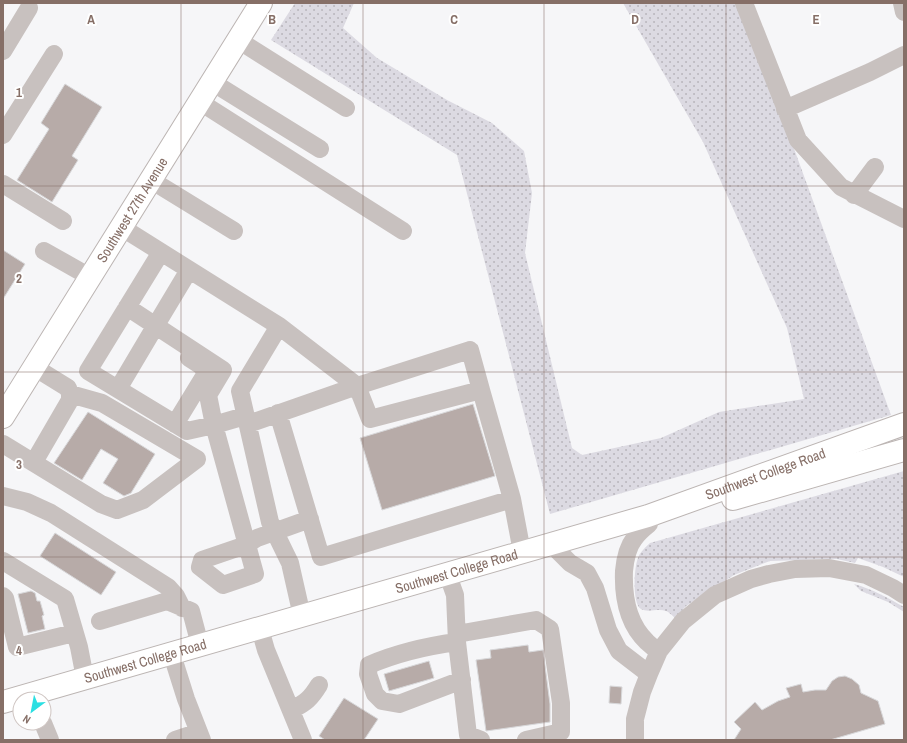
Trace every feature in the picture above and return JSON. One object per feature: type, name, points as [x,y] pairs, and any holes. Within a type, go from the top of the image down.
[{"type":"main road","name":"Southwest 27th Avenue","points":[[6,405],[34,367],[261,3]]},
{"type":"main road","name":"Southwest College Road","points":[[3,702],[648,516],[904,424]]},
{"type":"main road","name":"Southwest College Road","points":[[52,696],[904,450]]},
{"type":"street","points":[[744,3],[798,140],[842,187],[904,219]]},
{"type":"street","points":[[902,3],[904,12]]},
{"type":"street","points":[[3,51],[29,8]]},
{"type":"street","points":[[238,40],[346,108]]},
{"type":"street","points":[[3,136],[54,54]]},
{"type":"street","points":[[785,109],[870,72],[904,55]]},
{"type":"street","points":[[212,82],[320,149]]},
{"type":"street","points":[[200,102],[403,231]]},
{"type":"street","points":[[854,194],[875,167]]},
{"type":"street","points":[[151,180],[234,231]]},
{"type":"street","points":[[3,184],[63,221]]},
{"type":"street","points":[[121,227],[278,326],[357,386],[370,419],[481,390]]},
{"type":"street","points":[[44,251],[90,277]]},
{"type":"street","points":[[161,252],[88,371],[187,431],[214,424],[246,420],[278,413],[470,350],[512,499],[522,552]]},
{"type":"street","points":[[118,389],[159,327],[189,270]]},
{"type":"street","points":[[127,307],[223,370],[208,395],[214,424],[246,545],[257,538],[310,519]]},
{"type":"street","points":[[278,326],[240,392],[270,522],[290,563],[302,616]]},
{"type":"street","points":[[159,327],[164,343],[203,367],[205,375],[175,424]]},
{"type":"street","points":[[3,444],[101,504],[117,510],[144,500],[197,459],[102,402],[69,391],[34,367]]},
{"type":"street","points":[[34,462],[70,400],[69,391]]},
{"type":"street","points":[[278,413],[321,557],[512,499]]},
{"type":"street","points":[[3,496],[27,502],[51,513],[168,587],[176,596],[182,608]]},
{"type":"street","points":[[649,524],[633,539],[625,560],[623,587],[628,611],[635,625],[647,642],[660,652]]},
{"type":"street","points":[[557,550],[570,563],[587,573],[595,588],[608,630],[619,651],[648,674]]},
{"type":"street","points":[[3,561],[65,599],[85,678]]},
{"type":"street","points":[[635,740],[635,718],[642,692],[648,674],[660,652],[683,621],[715,595],[751,579],[769,574],[795,569],[829,568],[866,575],[904,594]]},
{"type":"street","points":[[450,581],[454,595],[457,638],[468,735],[481,740]]},
{"type":"street","points":[[3,596],[5,598],[17,647],[74,633]]},
{"type":"street","points":[[100,621],[167,601],[191,611],[200,645]]},
{"type":"street","points":[[462,680],[399,704],[382,701],[375,694],[368,674],[369,665],[384,658],[457,638],[536,620],[550,629],[561,703],[561,732],[526,740]]},
{"type":"street","points":[[262,636],[303,740]]},
{"type":"street","points":[[174,661],[200,736],[175,740]]},
{"type":"street","points":[[291,710],[304,704],[313,695],[319,685]]},
{"type":"shaded area","points":[[295,3],[354,3],[343,28],[377,58],[447,100],[492,123],[524,151],[532,193],[525,253],[572,448],[582,455],[661,438],[719,412],[804,399],[787,328],[703,142],[623,3],[741,3],[891,415],[550,514],[457,155],[271,40]]},
{"type":"shaded area","points":[[904,471],[904,577],[883,567],[858,558],[855,563],[837,559],[770,561],[734,575],[686,606],[675,618],[666,611],[644,610],[638,606],[635,593],[637,563],[640,554],[650,543]]},
{"type":"shaded area","points":[[854,584],[874,591],[904,607],[904,612],[888,602],[861,591]]},
{"type":"building","points":[[65,84],[102,107],[72,156],[78,160],[52,202],[17,180],[49,129],[41,123]]},
{"type":"building","points":[[3,250],[25,264],[3,299]]},
{"type":"building","points":[[473,404],[495,476],[382,510],[360,438]]},
{"type":"building","points":[[88,412],[155,454],[131,493],[124,496],[103,483],[118,459],[101,449],[82,480],[54,463]]},
{"type":"building","points":[[55,533],[116,572],[101,595],[40,556]]},
{"type":"building","points":[[31,591],[35,593],[37,601],[40,601],[44,615],[42,616],[45,629],[28,633],[18,594]]},
{"type":"building","points":[[528,645],[529,652],[543,650],[550,704],[550,722],[486,731],[476,660],[491,658],[490,650]]},
{"type":"building","points":[[429,661],[434,678],[389,691],[384,674]]},
{"type":"building","points":[[845,676],[852,679],[859,685],[861,693],[878,701],[885,724],[830,740],[734,740],[741,729],[734,722],[755,702],[762,710],[778,701],[790,697],[786,688],[801,684],[803,692],[826,690],[832,681],[838,677]]},
{"type":"building","points":[[610,686],[622,687],[621,704],[609,703]]},
{"type":"building","points":[[344,698],[378,719],[364,740],[325,740],[319,736]]}]
